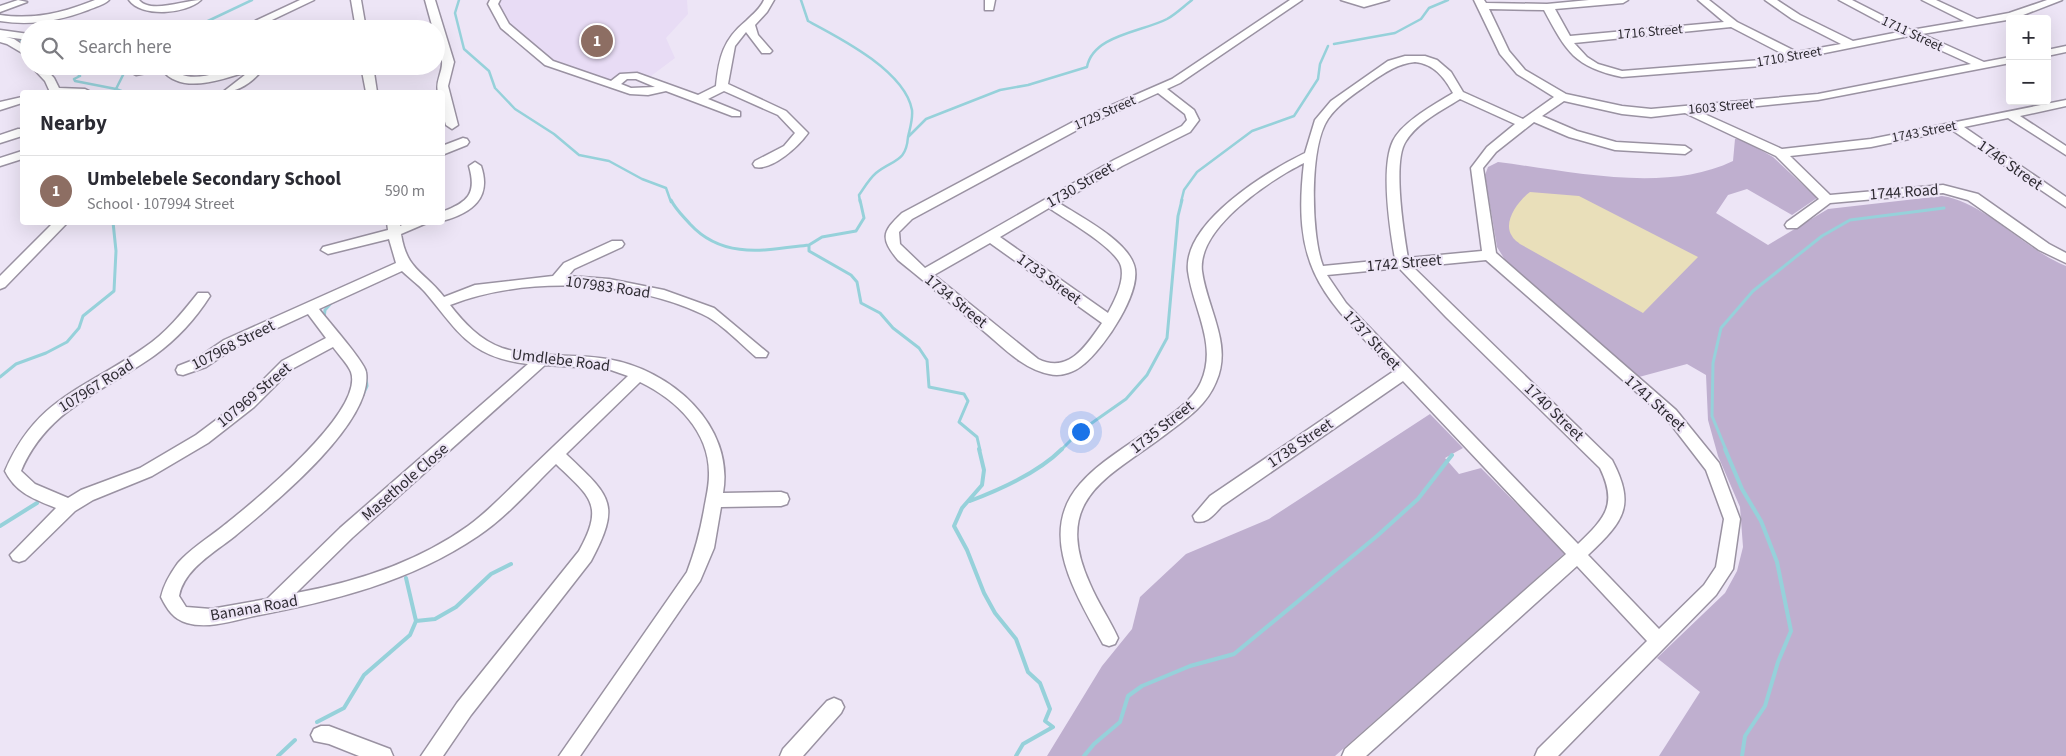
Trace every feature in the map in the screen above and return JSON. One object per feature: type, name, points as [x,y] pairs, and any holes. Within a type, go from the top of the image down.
[{"type":"street","points":[[37,20],[78,11],[104,0]]},
{"type":"street","points":[[134,0],[141,7],[155,9],[174,8],[196,0]]},
{"type":"street","points":[[263,20],[309,0]]},
{"type":"street","points":[[356,0],[359,20]]},
{"type":"street","points":[[430,0],[436,20]]},
{"type":"street","points":[[495,0],[493,4],[501,21],[549,63],[630,91],[648,92],[669,87]]},
{"type":"street","points":[[699,98],[716,92],[722,86],[730,46],[748,23],[766,8],[769,0]]},
{"type":"street","name":"1729 Street","points":[[907,216],[1059,134],[1176,81],[1297,0]]},
{"type":"street","points":[[1346,0],[1364,4],[1384,0]]},
{"type":"street","points":[[1481,3],[1548,7],[1623,0]]},
{"type":"street","points":[[1703,0],[1734,24],[1795,56]]},
{"type":"street","points":[[1770,0],[1790,13],[1852,45]]},
{"type":"street","name":"1711 Street","points":[[1844,0],[1910,33],[1982,65]]},
{"type":"street","points":[[1927,0],[1976,22]]},
{"type":"street","name":"1710 Street","points":[[1548,7],[1572,51],[1591,66],[1622,74],[1761,63],[1910,33],[2011,16],[2057,0]]},
{"type":"street","points":[[1,15],[22,2]]},
{"type":"street","name":"1603 Street","points":[[1481,3],[1504,52],[1512,63],[1532,80],[1562,97],[1622,110],[1651,112],[1685,110],[1818,97],[2006,61]]},
{"type":"street","points":[[1,15],[20,22]]},
{"type":"street","points":[[748,23],[753,36],[766,51]]},
{"type":"street","name":"1716 Street","points":[[1566,40],[1734,24]]},
{"type":"street","points":[[0,32],[20,35]]},
{"type":"street","points":[[0,38],[20,47]]},
{"type":"street","points":[[2051,52],[2066,49]]},
{"type":"street","points":[[445,52],[448,62],[445,74]]},
{"type":"street","name":"1737 Street","points":[[1459,94],[1449,75],[1439,65],[1422,60],[1401,60],[1392,63],[1332,107],[1314,132],[1310,156],[1309,239],[1313,257],[1332,295],[1403,373],[1660,642]]},
{"type":"street","points":[[52,75],[52,90]]},
{"type":"street","points":[[171,75],[176,78],[199,80],[218,75]]},
{"type":"street","points":[[231,90],[252,75]]},
{"type":"street","points":[[369,75],[372,90]]},
{"type":"street","points":[[443,90],[445,75]]},
{"type":"street","points":[[613,85],[624,76],[632,75],[699,98],[736,114]]},
{"type":"street","points":[[722,86],[782,113],[802,134],[788,149],[759,164]]},
{"type":"street","name":"1730 Street","points":[[924,274],[1118,163],[1191,125],[1193,120],[1190,112],[1159,89]]},
{"type":"street","points":[[1402,263],[1397,233],[1393,166],[1398,141],[1418,121],[1459,94],[1528,121],[1616,146],[1686,150]]},
{"type":"street","points":[[1489,255],[1476,168],[1482,158],[1528,121],[1562,97]]},
{"type":"street","points":[[445,98],[452,125]]},
{"type":"street","points":[[0,106],[20,101]]},
{"type":"street","name":"1743 Street","points":[[1780,153],[1872,142],[2066,104]]},
{"type":"street","points":[[1685,110],[1780,153],[1827,199],[1792,225]]},
{"type":"street","points":[[2011,115],[2066,151]]},
{"type":"street","name":"1746 Street","points":[[1954,126],[2066,204]]},
{"type":"street","points":[[0,139],[20,133]]},
{"type":"street","points":[[445,150],[463,142]]},
{"type":"street","points":[[0,162],[20,156]]},
{"type":"street","name":"1735 Street","points":[[1109,638],[1071,560],[1068,530],[1076,502],[1092,482],[1182,414],[1201,396],[1213,373],[1214,363],[1211,336],[1194,268],[1196,257],[1204,238],[1219,218],[1285,169],[1310,156]]},
{"type":"street","points":[[445,216],[475,199],[479,188],[479,174],[476,166]]},
{"type":"street","name":"1744 Road","points":[[1827,199],[1928,189],[1959,192],[1985,204],[2044,247],[2066,259]]},
{"type":"street","points":[[1049,202],[1106,240],[1128,265],[1127,285],[1109,321]]},
{"type":"street","name":"1734 Street","points":[[907,216],[891,231],[890,241],[902,257],[1033,363],[1054,370],[1069,368],[1084,358],[1109,321]]},
{"type":"street","points":[[0,284],[59,225]]},
{"type":"street","points":[[310,307],[404,265],[394,227],[328,250]]},
{"type":"street","name":"1733 Street","points":[[990,236],[1109,321]]},
{"type":"street","points":[[557,280],[568,266],[617,244]]},
{"type":"street","name":"1742 Street","points":[[1319,271],[1489,255]]},
{"type":"street","name":"1741 Street","points":[[1489,255],[1671,414],[1712,467],[1724,493],[1732,519],[1724,569],[1710,590],[1545,756]]},
{"type":"street","name":"1740 Street","points":[[1352,756],[1578,554],[1610,524],[1617,512],[1618,498],[1615,480],[1606,464],[1451,314],[1402,263]]},
{"type":"street","name":"Umdlebe Road","points":[[404,265],[426,285],[473,340],[494,351],[540,361],[595,362],[638,374],[673,396],[708,434],[718,470],[715,500],[702,562],[569,756]]},
{"type":"street","name":"107983 Road","points":[[441,303],[475,290],[557,280],[636,288],[709,311],[761,353]]},
{"type":"street","name":"107967 Road","points":[[69,506],[41,494],[16,478],[13,470],[26,444],[38,427],[66,402],[141,357],[174,333],[203,296]]},
{"type":"street","name":"Banana Road","points":[[310,307],[359,370],[362,379],[352,407],[308,462],[186,567],[175,582],[170,597],[180,612],[200,617],[211,617],[320,596],[392,574],[440,552],[473,531],[638,374]]},
{"type":"street","name":"107968 Street","points":[[183,370],[201,363],[229,344],[310,307]]},
{"type":"street","name":"107969 Street","points":[[69,506],[87,496],[146,472],[202,439],[249,403],[288,365],[335,340]]},
{"type":"street","name":"Masethole Close","points":[[272,605],[346,533],[540,361]]},
{"type":"street","name":"1738 Street","points":[[1201,516],[1216,501],[1403,373]]},
{"type":"street","points":[[431,756],[464,709],[585,556],[597,532],[601,504],[596,492],[556,454]]},
{"type":"street","points":[[715,500],[782,499]]},
{"type":"street","points":[[19,555],[69,506]]},
{"type":"street","points":[[790,756],[834,707]]},
{"type":"street","points":[[321,735],[329,735],[383,756]]},
{"type":"shaded area","points":[[497,0],[687,0],[688,14],[666,38],[675,58],[647,79],[618,82],[553,62],[504,23],[496,2]]},
{"type":"shaded area","points":[[1735,139],[1741,139],[1773,157],[1817,198],[1792,215],[1747,189],[1728,195],[1716,213],[1768,245],[1828,209],[1942,196],[1958,200],[1989,216],[2034,248],[2066,266],[2066,756],[1659,756],[1700,692],[1657,658],[1725,593],[1737,571],[1743,547],[1740,507],[1718,456],[1708,420],[1706,375],[1687,364],[1639,377],[1507,263],[1497,247],[1485,175],[1488,167],[1498,162],[1617,177],[1648,178],[1678,176],[1706,171],[1733,161]]},
{"type":"shaded area","points":[[1430,414],[1463,448],[1445,458],[1459,474],[1481,468],[1565,553],[1335,756],[1047,756],[1102,666],[1132,629],[1140,597],[1186,554],[1269,519]]},
{"type":"sand","points":[[1530,192],[1579,196],[1698,257],[1643,313],[1520,244],[1513,238],[1509,230],[1510,218],[1521,200]]},
{"type":"waterway","points":[[210,20],[252,0]]},
{"type":"waterway","points":[[459,0],[455,13],[464,49],[489,71],[495,88],[515,109],[554,134],[579,155],[609,161],[642,179],[666,188],[671,202]]},
{"type":"waterway","points":[[801,0],[808,21],[853,46],[884,69],[897,82],[907,96],[912,110],[908,137]]},
{"type":"waterway","points":[[908,137],[926,119],[1000,90],[1028,85],[1087,67],[1091,56],[1108,41],[1167,19],[1192,0]]},
{"type":"waterway","points":[[1334,44],[1395,33],[1421,19],[1429,8],[1448,0]]},
{"type":"waterway","points":[[0,36],[20,40]]},
{"type":"waterway","points":[[1181,202],[1184,190],[1197,172],[1252,131],[1294,116],[1318,79],[1320,64],[1328,46]]},
{"type":"waterway","points":[[79,75],[74,79],[75,81],[116,89]]},
{"type":"waterway","points":[[116,89],[123,75]]},
{"type":"waterway","points":[[860,202],[859,195],[876,173],[898,160],[905,152],[908,137]]},
{"type":"waterway","points":[[671,200],[677,210],[703,235],[716,243],[731,248],[761,250],[809,245]]},
{"type":"waterway","points":[[809,245],[822,237],[856,231],[864,218],[860,200]]},
{"type":"waterway","points":[[1062,449],[1079,432],[1126,399],[1147,375],[1167,338],[1178,216],[1182,200]]},
{"type":"waterway","points":[[1726,450],[1712,416],[1713,363],[1721,328],[1753,291],[1822,236],[1850,220],[1944,208]]},
{"type":"waterway","points":[[0,377],[16,364],[46,353],[67,342],[79,328],[83,316],[114,291],[116,251],[113,225]]},
{"type":"waterway","points":[[809,245],[809,251],[851,275],[857,282],[861,303],[880,313],[893,328],[919,348],[927,360],[929,387],[964,394],[968,401],[959,422],[977,437],[980,450]]},
{"type":"waterway","points":[[324,318],[325,310],[332,302]]},
{"type":"waterway","points":[[360,401],[367,386],[365,370]]},
{"type":"waterway","points":[[979,449],[984,470],[982,485],[962,508],[954,526],[967,550],[984,593],[995,613],[1016,639],[1028,672],[1040,683],[1050,709],[1045,721],[1053,727],[1023,744],[1016,756]]},
{"type":"waterway","points":[[970,501],[1031,473],[1062,449]]},
{"type":"waterway","points":[[1725,449],[1742,489],[1761,521],[1777,562],[1791,631],[1778,662],[1765,706],[1745,736],[1742,756]]},
{"type":"waterway","points":[[1084,756],[1094,744],[1120,722],[1128,696],[1142,686],[1190,666],[1234,654],[1377,536],[1418,499],[1452,455]]},
{"type":"waterway","points":[[0,526],[37,503]]},
{"type":"waterway","points":[[416,621],[435,619],[456,607],[491,574],[511,564]]},
{"type":"waterway","points":[[406,578],[416,621]]},
{"type":"waterway","points":[[317,722],[344,708],[364,675],[410,635],[416,621]]},
{"type":"waterway","points":[[278,756],[295,740]]},
{"type":"place","name":"Umbelebele Secondary School","points":[[597,41]]}]
